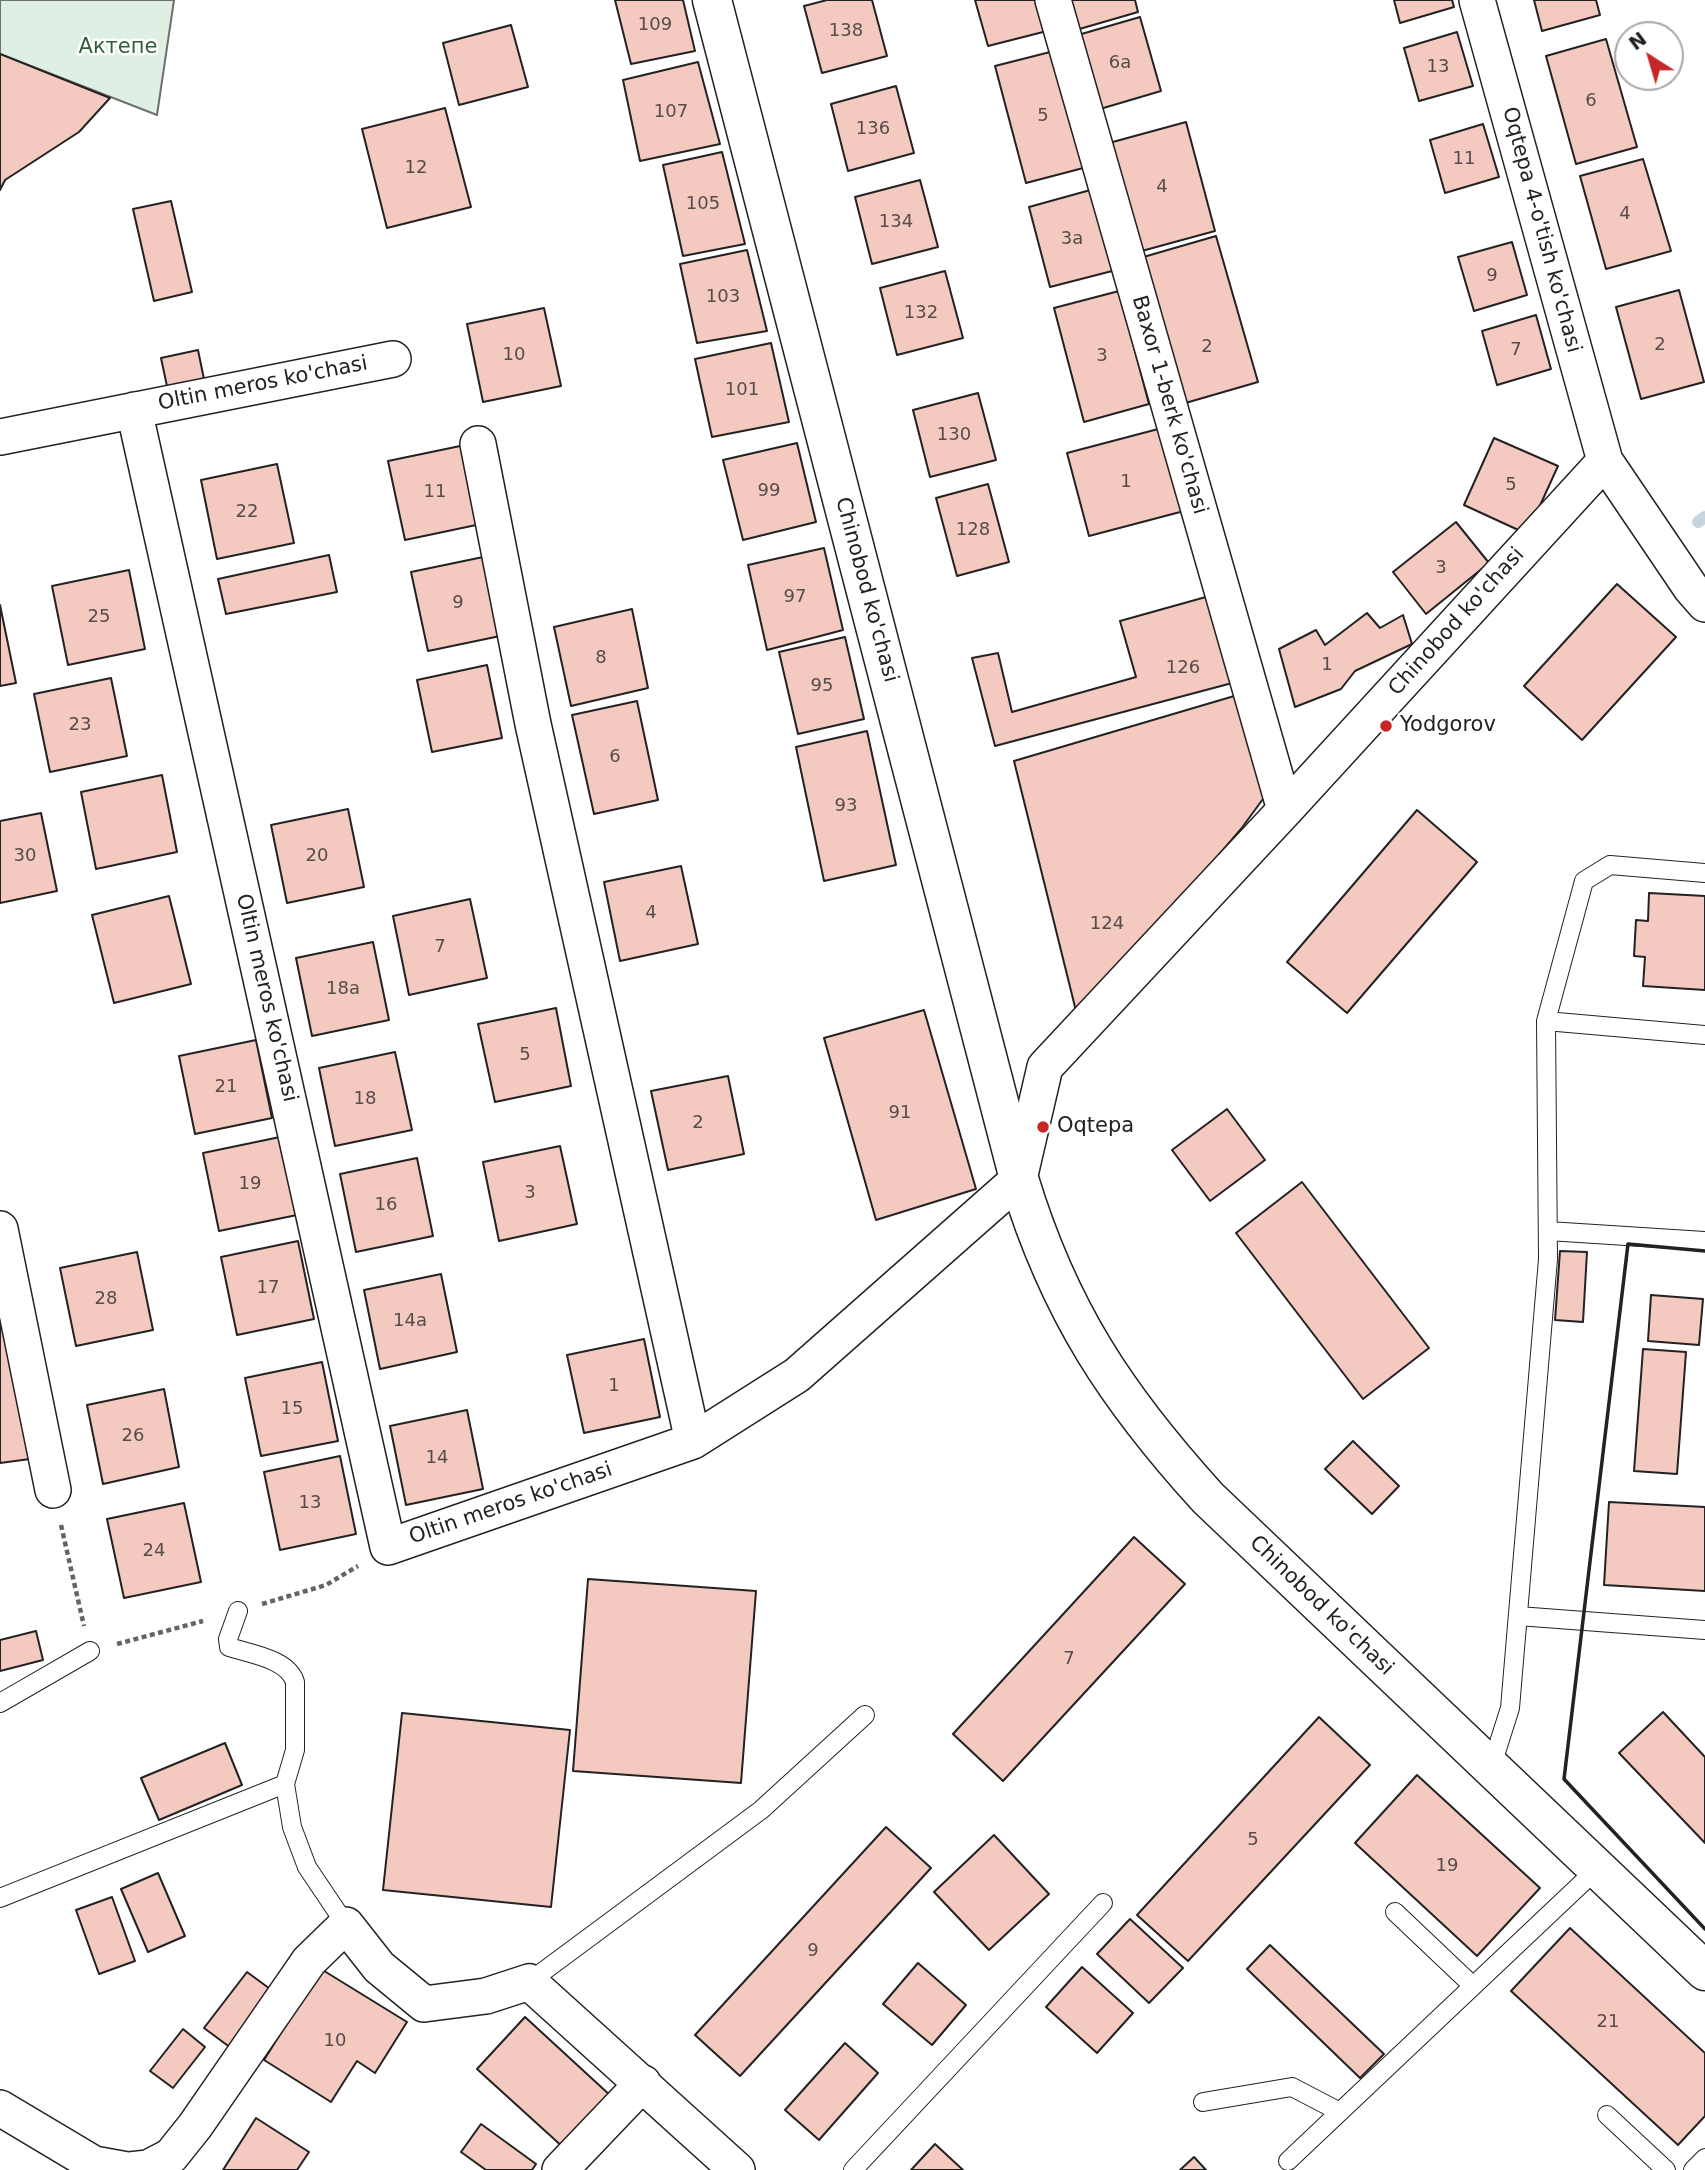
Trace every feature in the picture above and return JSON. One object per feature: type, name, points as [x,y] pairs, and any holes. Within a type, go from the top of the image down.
[{"type":"street","name":"Chinobod ko'chasi","points":[[712,0],[1019,1180],[1037,1236],[1065,1301],[1117,1388],[1151,1433],[1208,1498],[1705,1971]]},
{"type":"street","name":"Baxor 1-berk ko'chasi","points":[[1053,0],[1285,810]]},
{"type":"street","name":"Oqtepa 4-o'tish ko'chasi","points":[[1478,0],[1605,461],[1700,590]]},
{"type":"street","name":"Oltin meros ko'chasi","points":[[0,436],[393,359]]},
{"type":"street","name":"Oltin meros ko'chasi","points":[[134,410],[388,1547],[692,1441],[797,1374],[1019,1180]]},
{"type":"street","points":[[478,444],[533,724],[692,1441]]},
{"type":"street","name":"Chinobod ko'chasi","points":[[1019,1180],[1045,1067],[1605,461]]},
{"type":"street","points":[[0,1229],[53,1490]]},
{"type":"street","points":[[0,2108],[94,2164],[128,2170],[148,2168],[171,2156],[195,2126],[309,1961],[346,1925],[379,1968],[424,2004],[486,1996],[529,1982],[737,2170]]},
{"type":"street","points":[[560,2170],[643,2083]]},
{"type":"lane","points":[[1491,1768],[1510,1708],[1547,1272],[1546,1021],[1584,881],[1610,865],[1705,873]]},
{"type":"lane","points":[[1546,1021],[1705,1035]]},
{"type":"lane","points":[[1548,1231],[1705,1241]]},
{"type":"lane","points":[[238,1611],[228,1639],[229,1647],[285,1666],[293,1675],[295,1750],[285,1784],[292,1827],[307,1867],[346,1925]]},
{"type":"lane","points":[[1518,1616],[1705,1630]]},
{"type":"lane","points":[[0,1703],[90,1651]]},
{"type":"lane","points":[[529,1982],[761,1810],[865,1715]]},
{"type":"lane","points":[[0,1898],[285,1784]]},
{"type":"lane","points":[[1288,2161],[1597,1869]]},
{"type":"lane","points":[[852,2170],[1103,1903]]},
{"type":"lane","points":[[1395,1912],[1473,1986]]},
{"type":"lane","points":[[1203,2102],[1292,2087],[1340,2112]]},
{"type":"lane","points":[[1607,2115],[1666,2170]]},
{"type":"lane","points":[[1693,2170],[1705,2158]]},
{"type":"path","points":[[53,1490],[90,1651],[326,1586],[388,1547]]},
{"type":"green space","name":"Актепе","points":[[0,0],[174,0],[157,115],[0,54]]},
{"type":"building","points":[[615,0],[683,0],[695,51],[631,64]]},
{"type":"building","points":[[827,0],[872,0],[887,56],[822,73],[804,6]]},
{"type":"building","points":[[975,0],[1043,0],[1051,30],[988,46]]},
{"type":"building","points":[[1068,0],[1135,0],[1138,12],[1076,30]]},
{"type":"building","points":[[1394,0],[1452,0],[1454,7],[1400,23]]},
{"type":"building","points":[[1534,0],[1596,0],[1600,15],[1542,31]]},
{"type":"building","points":[[1140,17],[1161,91],[1100,109],[1078,35]]},
{"type":"building","points":[[511,25],[528,87],[459,105],[443,43]]},
{"type":"building","points":[[1457,32],[1473,86],[1419,101],[1404,48]]},
{"type":"building","points":[[1606,39],[1614,67],[1614,91],[1621,91],[1637,147],[1576,164],[1546,56]]},
{"type":"building","points":[[1058,50],[1091,166],[1026,183],[995,66]]},
{"type":"building","points":[[0,54],[110,98],[79,132],[5,180],[0,190]]},
{"type":"building","points":[[698,62],[720,144],[640,161],[623,80]]},
{"type":"building","points":[[896,86],[914,153],[848,171],[831,104]]},
{"type":"building","points":[[445,108],[471,207],[387,228],[362,129]]},
{"type":"building","points":[[1186,122],[1215,231],[1138,252],[1109,143]]},
{"type":"building","points":[[1483,124],[1499,177],[1445,193],[1430,140]]},
{"type":"building","points":[[722,152],[745,244],[683,256],[663,165]]},
{"type":"building","points":[[1643,159],[1671,251],[1606,269],[1580,176]]},
{"type":"building","points":[[920,180],[938,247],[872,264],[855,197]]},
{"type":"building","points":[[1094,189],[1116,270],[1050,287],[1029,207]]},
{"type":"building","points":[[171,201],[192,292],[154,301],[133,209]]},
{"type":"building","points":[[1216,236],[1258,382],[1182,404],[1140,258]]},
{"type":"building","points":[[1512,242],[1527,295],[1474,311],[1458,257]]},
{"type":"building","points":[[747,250],[767,331],[697,343],[680,264]]},
{"type":"building","points":[[945,271],[963,338],[897,355],[880,288]]},
{"type":"building","points":[[1679,290],[1704,382],[1641,399],[1616,307]]},
{"type":"building","points":[[1119,291],[1149,404],[1084,422],[1054,308]]},
{"type":"building","points":[[544,308],[561,386],[483,402],[467,324]]},
{"type":"building","points":[[1536,315],[1551,369],[1497,385],[1482,331]]},
{"type":"building","points":[[771,343],[789,422],[712,437],[695,359]]},
{"type":"building","points":[[198,350],[205,384],[168,391],[161,358]]},
{"type":"building","points":[[978,393],[996,460],[930,477],[913,410]]},
{"type":"building","points":[[1162,428],[1184,511],[1089,536],[1067,453]]},
{"type":"building","points":[[1494,438],[1558,466],[1527,534],[1464,505]]},
{"type":"building","points":[[797,443],[816,522],[743,540],[723,460]]},
{"type":"building","points":[[465,445],[481,524],[405,540],[388,461]]},
{"type":"building","points":[[277,464],[294,543],[217,559],[201,480]]},
{"type":"building","points":[[988,484],[1009,562],[957,576],[936,498]]},
{"type":"building","points":[[1456,522],[1489,563],[1426,614],[1393,572]]},
{"type":"building","points":[[824,548],[843,630],[767,650],[748,565]]},
{"type":"building","points":[[329,555],[337,592],[226,614],[218,579]]},
{"type":"building","points":[[488,556],[505,635],[428,651],[411,572]]},
{"type":"building","points":[[129,570],[145,649],[68,665],[52,586]]},
{"type":"building","points":[[1617,584],[1676,637],[1582,740],[1524,686]]},
{"type":"building","points":[[1213,595],[1236,682],[995,746],[972,658],[998,653],[1012,712],[1136,677],[1120,621]]},
{"type":"building","points":[[0,605],[16,683],[0,686]]},
{"type":"building","points":[[632,609],[648,688],[571,706],[554,627]]},
{"type":"building","points":[[1367,613],[1380,628],[1403,615],[1412,644],[1355,671],[1341,689],[1295,707],[1279,649],[1316,630],[1325,645]]},
{"type":"building","points":[[845,637],[864,719],[798,734],[779,652]]},
{"type":"building","points":[[487,665],[502,738],[432,752],[417,680]]},
{"type":"building","points":[[111,678],[127,756],[50,772],[34,694]]},
{"type":"building","points":[[1241,694],[1271,788],[1241,829],[1078,1019],[1014,761]]},
{"type":"building","points":[[637,701],[658,800],[594,814],[572,715]]},
{"type":"building","points":[[867,731],[896,865],[824,881],[796,747]]},
{"type":"building","points":[[162,775],[177,852],[96,869],[81,792]]},
{"type":"building","points":[[348,809],[364,887],[287,903],[271,825]]},
{"type":"building","points":[[1417,810],[1477,862],[1347,1013],[1287,962]]},
{"type":"building","points":[[41,813],[57,891],[0,903],[0,821]]},
{"type":"building","points":[[681,866],[698,944],[620,961],[604,882]]},
{"type":"building","points":[[1649,893],[1705,896],[1705,990],[1643,986],[1645,957],[1634,956],[1636,920],[1648,921]]},
{"type":"building","points":[[169,896],[191,984],[114,1003],[92,915]]},
{"type":"building","points":[[470,899],[487,978],[409,995],[393,916]]},
{"type":"building","points":[[373,942],[389,1020],[312,1036],[296,958]]},
{"type":"building","points":[[556,1008],[571,1086],[495,1102],[478,1024]]},
{"type":"building","points":[[924,1010],[976,1189],[876,1220],[824,1038]]},
{"type":"building","points":[[256,1040],[272,1118],[195,1134],[179,1056]]},
{"type":"building","points":[[395,1052],[412,1130],[335,1146],[319,1068]]},
{"type":"building","points":[[728,1076],[744,1154],[668,1170],[651,1091]]},
{"type":"building","points":[[1227,1109],[1265,1160],[1210,1201],[1172,1150]]},
{"type":"building","points":[[280,1137],[297,1215],[219,1231],[203,1153]]},
{"type":"building","points":[[560,1146],[577,1224],[499,1241],[483,1162]]},
{"type":"building","points":[[417,1158],[433,1236],[356,1252],[340,1174]]},
{"type":"building","points":[[1302,1182],[1429,1348],[1363,1399],[1236,1233]]},
{"type":"building","points":[[298,1241],[314,1319],[237,1335],[221,1257]]},
{"type":"building","points":[[1560,1251],[1587,1252],[1583,1322],[1555,1320]]},
{"type":"building","points":[[137,1252],[153,1330],[76,1346],[60,1268]]},
{"type":"building","points":[[441,1274],[457,1352],[380,1369],[364,1290]]},
{"type":"building","points":[[1651,1295],[1703,1299],[1699,1345],[1648,1341]]},
{"type":"building","points":[[13,1321],[30,1459],[0,1463],[0,1324]]},
{"type":"building","points":[[644,1339],[660,1417],[584,1433],[567,1355]]},
{"type":"building","points":[[1643,1349],[1686,1352],[1677,1474],[1634,1471]]},
{"type":"building","points":[[322,1362],[338,1441],[261,1456],[245,1378]]},
{"type":"building","points":[[164,1389],[179,1467],[103,1484],[87,1405]]},
{"type":"building","points":[[467,1410],[483,1489],[406,1505],[390,1426]]},
{"type":"building","points":[[1353,1441],[1399,1486],[1372,1514],[1325,1469]]},
{"type":"building","points":[[340,1456],[356,1534],[280,1550],[264,1472]]},
{"type":"building","points":[[1609,1502],[1705,1507],[1705,1591],[1604,1585]]},
{"type":"building","points":[[184,1503],[201,1582],[124,1598],[107,1519]]},
{"type":"building","points":[[1134,1537],[1185,1584],[1003,1781],[953,1734]]},
{"type":"building","points":[[588,1579],[756,1591],[741,1783],[573,1771]]},
{"type":"building","points":[[36,1631],[43,1660],[0,1671],[0,1640]]},
{"type":"building","points":[[1663,1712],[1705,1757],[1705,1843],[1619,1753]]},
{"type":"building","points":[[402,1713],[570,1730],[551,1907],[383,1890]]},
{"type":"building","points":[[1319,1717],[1370,1765],[1188,1961],[1137,1915]]},
{"type":"building","points":[[225,1743],[242,1785],[159,1820],[141,1778]]},
{"type":"building","points":[[1417,1775],[1540,1888],[1477,1956],[1355,1843]]},
{"type":"building","points":[[886,1827],[931,1868],[740,2076],[695,2035]]},
{"type":"building","points":[[994,1835],[1049,1894],[989,1950],[934,1892]]},
{"type":"building","points":[[158,1873],[185,1936],[148,1952],[121,1889]]},
{"type":"building","points":[[112,1897],[135,1961],[99,1974],[76,1910]]},
{"type":"building","points":[[1130,1919],[1183,1968],[1149,2003],[1097,1954]]},
{"type":"building","points":[[1570,1928],[1705,2053],[1705,2116],[1678,2145],[1511,1991]]},
{"type":"building","points":[[1270,1945],[1384,2054],[1360,2078],[1247,1969]]},
{"type":"building","points":[[918,1963],[966,2005],[932,2045],[883,2004]]},
{"type":"building","points":[[1082,1967],[1133,2013],[1097,2053],[1046,2007]]},
{"type":"building","points":[[321,1969],[407,2022],[375,2073],[357,2061],[331,2102],[264,2060]]},
{"type":"building","points":[[247,1972],[277,1994],[235,2051],[204,2028]]},
{"type":"building","points":[[525,2017],[612,2097],[565,2149],[477,2069]]},
{"type":"building","points":[[183,2029],[205,2047],[173,2088],[150,2071]]},
{"type":"building","points":[[845,2043],[878,2073],[819,2140],[785,2110]]},
{"type":"building","points":[[256,2118],[309,2152],[297,2170],[223,2170]]},
{"type":"building","points":[[481,2124],[536,2164],[532,2170],[486,2170],[461,2152]]},
{"type":"building","points":[[935,2144],[963,2170],[911,2170]]},
{"type":"building","points":[[1194,2157],[1206,2170],[1180,2170]]},
{"type":"waterway","points":[[1698,522],[1705,517]]},
{"type":"wall","points":[[1705,1251],[1628,1244],[1564,1779],[1705,1929]]},
{"type":"place","name":"Yodgorov","points":[[1386,726]]},
{"type":"place","name":"Oqtepa","points":[[1043,1127]]}]
